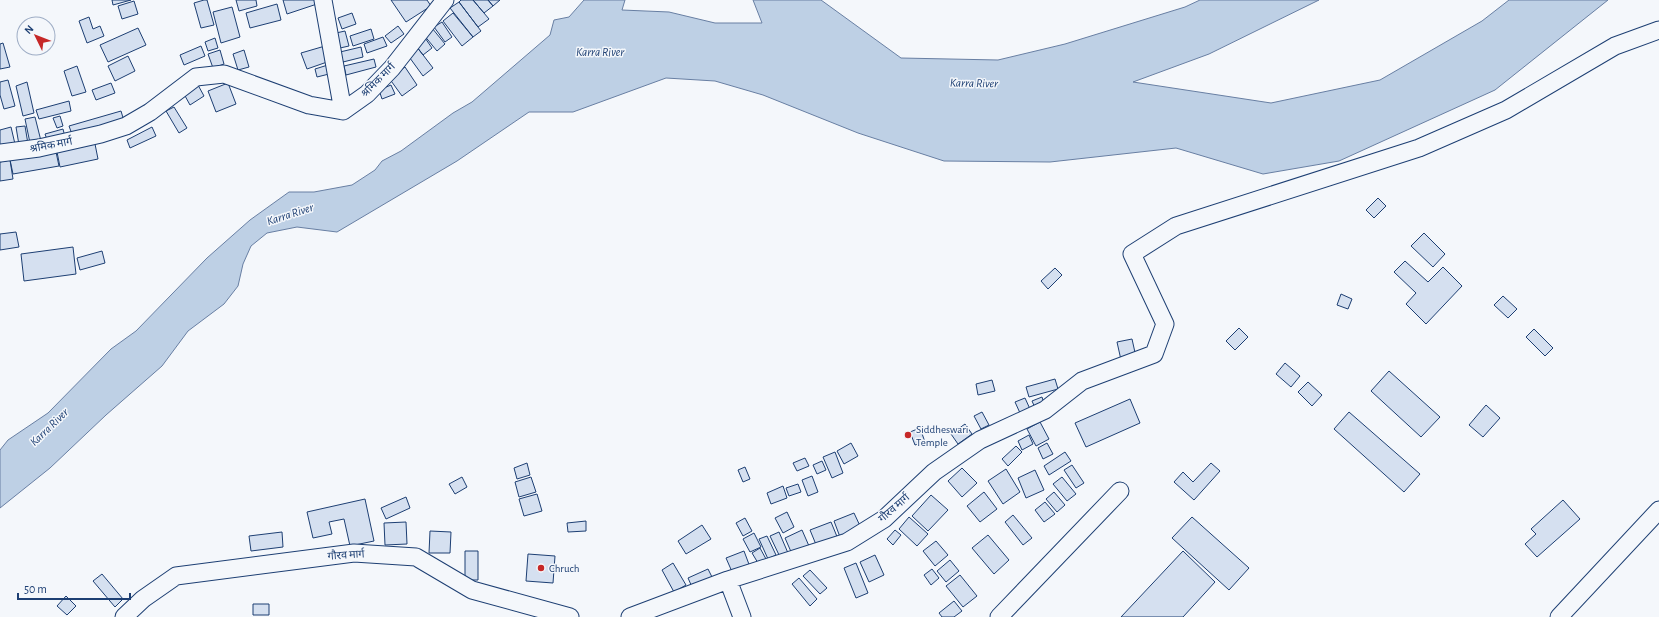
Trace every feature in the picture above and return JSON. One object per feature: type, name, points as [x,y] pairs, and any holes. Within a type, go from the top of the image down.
[{"type":"street","points":[[324,0],[343,111]]},
{"type":"street","name":"श्रमिक मार्ग","points":[[0,153],[40,148],[101,134],[126,126],[144,116],[196,78],[224,74],[309,106],[343,111],[368,94],[387,73],[445,0]]},
{"type":"street","name":"गौरव मार्ग","points":[[630,617],[728,580],[847,542],[884,520],[934,472],[980,440],[1045,410],[1082,381],[1137,359],[1154,354],[1166,324],[1132,254],[1176,226],[1419,148],[1506,110],[1615,46],[1659,30]]},
{"type":"street","points":[[999,617],[1120,491]]},
{"type":"street","points":[[1559,617],[1659,510]]},
{"type":"street","name":"गौरव मार्ग","points":[[124,617],[143,599],[176,576],[354,553],[416,557],[472,590],[570,617]]},
{"type":"street","points":[[728,580],[742,617]]},
{"type":"water","name":"Karra River","points":[[584,0],[625,0],[622,10],[669,12],[715,23],[762,23],[753,0],[821,0],[901,58],[998,60],[1065,44],[1185,7],[1200,0],[1319,0],[1209,54],[1133,82],[1271,103],[1380,80],[1482,21],[1509,0],[1608,0],[1495,90],[1339,161],[1263,174],[1176,148],[1050,162],[944,161],[858,133],[763,95],[715,81],[666,78],[573,112],[529,112],[457,161],[337,232],[297,227],[267,233],[251,246],[243,264],[238,286],[224,304],[188,331],[162,366],[106,415],[50,468],[0,508],[0,450],[8,440],[48,413],[111,349],[136,331],[207,258],[250,220],[289,192],[314,192],[352,185],[375,170],[382,161],[401,151],[453,113],[472,102],[550,35],[554,20],[569,17]]},
{"type":"building","points":[[112,0],[131,0],[113,5]]},
{"type":"building","points":[[207,0],[214,25],[201,28],[194,3]]},
{"type":"building","points":[[236,0],[256,0],[257,6],[239,11]]},
{"type":"building","points":[[283,0],[316,0],[317,4],[287,14]]},
{"type":"building","points":[[391,0],[427,0],[431,6],[406,22]]},
{"type":"building","points":[[461,0],[473,0],[489,19],[478,27],[459,2]]},
{"type":"building","points":[[473,0],[488,0],[493,6],[484,13]]},
{"type":"building","points":[[488,0],[500,0],[493,6]]},
{"type":"building","points":[[134,1],[138,14],[122,19],[118,6]]},
{"type":"building","points":[[459,2],[481,31],[473,37],[450,8]]},
{"type":"building","points":[[277,4],[281,20],[250,28],[246,13]]},
{"type":"building","points":[[232,7],[240,37],[221,43],[213,12]]},
{"type":"building","points":[[352,13],[356,24],[342,29],[338,18]]},
{"type":"building","points":[[453,13],[473,37],[462,46],[443,21]]},
{"type":"building","points":[[89,17],[93,29],[100,26],[104,36],[87,43],[79,21]]},
{"type":"building","points":[[442,22],[452,37],[445,42],[434,27]]},
{"type":"building","points":[[398,26],[404,34],[391,43],[385,36]]},
{"type":"building","points":[[138,28],[146,45],[108,62],[100,45]]},
{"type":"building","points":[[432,28],[445,44],[437,51],[423,34]]},
{"type":"building","points":[[371,29],[374,39],[353,46],[350,36]]},
{"type":"building","points":[[345,31],[349,46],[340,48],[336,33]]},
{"type":"building","points":[[423,35],[432,48],[423,55],[413,42]]},
{"type":"building","points":[[383,37],[387,46],[367,53],[364,44]]},
{"type":"building","points":[[215,38],[218,48],[208,51],[205,42]]},
{"type":"building","points":[[3,43],[10,67],[0,69],[0,44]]},
{"type":"building","points":[[201,46],[205,56],[184,65],[180,55]]},
{"type":"building","points":[[325,46],[330,61],[307,69],[301,53]]},
{"type":"building","points":[[361,47],[363,57],[343,62],[340,52]]},
{"type":"building","points":[[417,47],[433,68],[423,76],[407,54]]},
{"type":"building","points":[[220,50],[224,64],[213,68],[208,54]]},
{"type":"building","points":[[244,50],[249,67],[238,70],[233,54]]},
{"type":"building","points":[[128,56],[135,71],[115,81],[108,66]]},
{"type":"building","points":[[374,59],[376,67],[346,75],[344,66]]},
{"type":"building","points":[[331,64],[333,73],[317,77],[315,69]]},
{"type":"building","points":[[77,66],[86,92],[72,96],[64,71]]},
{"type":"building","points":[[405,67],[417,85],[402,96],[389,78]]},
{"type":"building","points":[[8,80],[15,106],[4,109],[0,95],[0,82]]},
{"type":"building","points":[[27,82],[34,113],[23,116],[16,86]]},
{"type":"building","points":[[111,83],[115,93],[96,100],[92,90]]},
{"type":"building","points":[[228,83],[236,104],[216,112],[208,91]]},
{"type":"building","points":[[198,85],[204,96],[190,105],[184,94]]},
{"type":"building","points":[[391,85],[395,94],[382,99],[379,90]]},
{"type":"building","points":[[69,101],[71,111],[39,119],[36,110]]},
{"type":"building","points":[[174,107],[187,128],[179,133],[166,111]]},
{"type":"building","points":[[121,111],[124,121],[73,137],[69,126]]},
{"type":"building","points":[[60,116],[63,126],[57,128],[53,118]]},
{"type":"building","points":[[35,117],[41,141],[30,143],[25,119]]},
{"type":"building","points":[[25,126],[28,144],[19,145],[16,127]]},
{"type":"building","points":[[11,127],[15,144],[0,148],[0,130]]},
{"type":"building","points":[[152,127],[156,136],[130,148],[127,140]]},
{"type":"building","points":[[63,129],[65,137],[48,142],[45,134]]},
{"type":"building","points":[[95,144],[98,159],[60,167],[57,152]]},
{"type":"building","points":[[56,152],[59,166],[13,174],[10,160]]},
{"type":"building","points":[[10,160],[13,179],[0,181],[0,162]]},
{"type":"building","points":[[1378,198],[1386,206],[1374,218],[1366,210]]},
{"type":"building","points":[[16,232],[19,247],[0,250],[0,234]]},
{"type":"building","points":[[1424,233],[1445,254],[1433,267],[1411,246]]},
{"type":"building","points":[[73,247],[76,274],[24,281],[21,254]]},
{"type":"building","points":[[102,251],[105,263],[80,270],[77,258]]},
{"type":"building","points":[[1405,261],[1428,282],[1443,267],[1462,286],[1426,324],[1406,304],[1416,293],[1394,272]]},
{"type":"building","points":[[1055,268],[1062,275],[1048,289],[1041,281]]},
{"type":"building","points":[[1341,294],[1352,299],[1348,309],[1337,305]]},
{"type":"building","points":[[1503,296],[1517,309],[1508,318],[1494,305]]},
{"type":"building","points":[[1239,328],[1248,337],[1235,350],[1226,341]]},
{"type":"building","points":[[1534,329],[1553,348],[1545,356],[1526,337]]},
{"type":"building","points":[[1132,339],[1136,357],[1121,360],[1117,342]]},
{"type":"building","points":[[1285,363],[1300,376],[1291,387],[1276,374]]},
{"type":"building","points":[[1389,371],[1440,417],[1421,437],[1371,391]]},
{"type":"building","points":[[1055,379],[1058,389],[1029,397],[1026,387]]},
{"type":"building","points":[[992,380],[995,391],[978,395],[976,384]]},
{"type":"building","points":[[1308,382],[1322,395],[1312,406],[1298,392]]},
{"type":"building","points":[[1042,397],[1045,407],[1036,410],[1032,401]]},
{"type":"building","points":[[1025,398],[1030,409],[1020,413],[1015,402]]},
{"type":"building","points":[[1130,399],[1140,423],[1086,447],[1075,423]]},
{"type":"building","points":[[1486,405],[1500,418],[1483,437],[1469,425]]},
{"type":"building","points":[[982,412],[989,425],[981,429],[974,416]]},
{"type":"building","points":[[1349,412],[1420,474],[1404,492],[1334,429]]},
{"type":"building","points":[[1040,422],[1049,439],[1036,446],[1027,429]]},
{"type":"building","points":[[965,424],[972,434],[958,444],[951,434]]},
{"type":"building","points":[[920,428],[925,442],[915,445],[910,432]]},
{"type":"building","points":[[1029,435],[1033,444],[1022,450],[1018,441]]},
{"type":"building","points":[[851,443],[858,456],[844,464],[837,451]]},
{"type":"building","points":[[1047,443],[1053,454],[1043,459],[1038,448]]},
{"type":"building","points":[[1016,446],[1022,452],[1008,466],[1002,459]]},
{"type":"building","points":[[835,452],[843,473],[832,478],[823,457]]},
{"type":"building","points":[[1065,452],[1071,461],[1049,475],[1044,466]]},
{"type":"building","points":[[805,458],[809,466],[797,471],[793,463]]},
{"type":"building","points":[[822,461],[826,470],[817,474],[813,465]]},
{"type":"building","points":[[527,463],[530,475],[517,479],[514,468]]},
{"type":"building","points":[[1211,463],[1220,471],[1194,500],[1174,482],[1183,472],[1193,482]]},
{"type":"building","points":[[1072,465],[1084,483],[1076,488],[1064,470]]},
{"type":"building","points":[[745,467],[750,479],[743,482],[738,470]]},
{"type":"building","points":[[962,468],[977,483],[962,497],[948,481]]},
{"type":"building","points":[[1006,469],[1020,492],[1003,504],[988,481]]},
{"type":"building","points":[[1035,470],[1044,490],[1026,498],[1018,478]]},
{"type":"building","points":[[812,476],[818,492],[808,496],[802,480]]},
{"type":"building","points":[[462,477],[467,487],[455,494],[449,484]]},
{"type":"building","points":[[531,477],[536,492],[519,497],[515,482]]},
{"type":"building","points":[[1062,477],[1076,494],[1067,501],[1053,484]]},
{"type":"building","points":[[798,484],[801,492],[789,496],[786,488]]},
{"type":"building","points":[[783,486],[787,498],[771,504],[767,493]]},
{"type":"building","points":[[984,492],[997,509],[980,522],[967,506]]},
{"type":"building","points":[[1054,492],[1065,505],[1057,512],[1046,499]]},
{"type":"building","points":[[537,494],[542,511],[524,516],[519,499]]},
{"type":"building","points":[[931,495],[948,510],[928,531],[912,516]]},
{"type":"building","points":[[406,497],[410,508],[386,519],[381,508]]},
{"type":"building","points":[[365,499],[374,541],[350,546],[344,519],[329,522],[332,534],[313,538],[307,512]]},
{"type":"building","points":[[1563,500],[1580,519],[1537,557],[1525,544],[1536,534],[1531,529]]},
{"type":"building","points":[[1045,502],[1055,514],[1044,522],[1035,510]]},
{"type":"building","points":[[787,512],[794,527],[783,533],[775,518]]},
{"type":"building","points":[[854,513],[861,528],[840,537],[834,521]]},
{"type":"building","points":[[1013,515],[1032,538],[1023,545],[1005,522]]},
{"type":"building","points":[[909,517],[928,534],[917,546],[899,529]]},
{"type":"building","points":[[1192,517],[1249,568],[1229,590],[1172,538]]},
{"type":"building","points":[[745,518],[752,531],[743,536],[736,523]]},
{"type":"building","points":[[586,521],[586,531],[568,532],[567,523]]},
{"type":"building","points":[[406,522],[407,544],[385,545],[384,523]]},
{"type":"building","points":[[831,522],[838,539],[817,547],[810,530]]},
{"type":"building","points":[[702,525],[711,539],[686,554],[678,541]]},
{"type":"building","points":[[802,530],[809,546],[792,554],[785,538]]},
{"type":"building","points":[[895,530],[901,535],[893,545],[887,539]]},
{"type":"building","points":[[430,531],[451,532],[450,553],[429,553]]},
{"type":"building","points":[[282,532],[283,547],[251,551],[249,536]]},
{"type":"building","points":[[779,532],[788,553],[780,557],[770,536]]},
{"type":"building","points":[[754,533],[761,547],[750,552],[743,539]]},
{"type":"building","points":[[988,535],[1009,560],[994,574],[972,548]]},
{"type":"building","points":[[767,536],[776,555],[768,559],[759,539]]},
{"type":"building","points":[[936,541],[948,555],[935,566],[923,551]]},
{"type":"building","points":[[760,548],[766,559],[758,563],[752,553]]},
{"type":"building","points":[[465,551],[478,551],[478,580],[465,580]]},
{"type":"building","points":[[744,551],[750,567],[733,574],[726,558]]},
{"type":"building","points":[[1183,551],[1215,582],[1183,617],[1121,617]]},
{"type":"building","name":"Chruch","points":[[528,554],[555,556],[553,583],[526,581]]},
{"type":"building","points":[[875,555],[884,575],[869,582],[860,562]]},
{"type":"building","points":[[950,560],[959,571],[946,582],[937,571]]},
{"type":"building","points":[[673,563],[686,585],[674,592],[662,570]]},
{"type":"building","points":[[856,563],[868,593],[856,598],[844,568]]},
{"type":"building","points":[[708,569],[712,577],[692,587],[688,578]]},
{"type":"building","points":[[932,569],[939,578],[931,585],[924,575]]},
{"type":"building","points":[[810,570],[827,588],[820,594],[803,576]]},
{"type":"building","points":[[102,574],[123,599],[115,607],[93,581]]},
{"type":"building","points":[[960,575],[977,596],[963,607],[946,586]]},
{"type":"building","points":[[799,578],[817,599],[810,606],[792,584]]},
{"type":"building","points":[[66,596],[76,606],[67,615],[57,606]]},
{"type":"building","points":[[954,601],[962,611],[954,617],[942,617],[939,613]]},
{"type":"building","points":[[253,604],[269,604],[269,615],[253,615]]},
{"type":"place","name":"Siddheswari Temple","points":[[908,435]]},
{"type":"place","name":"Chruch","points":[[541,568]]}]
